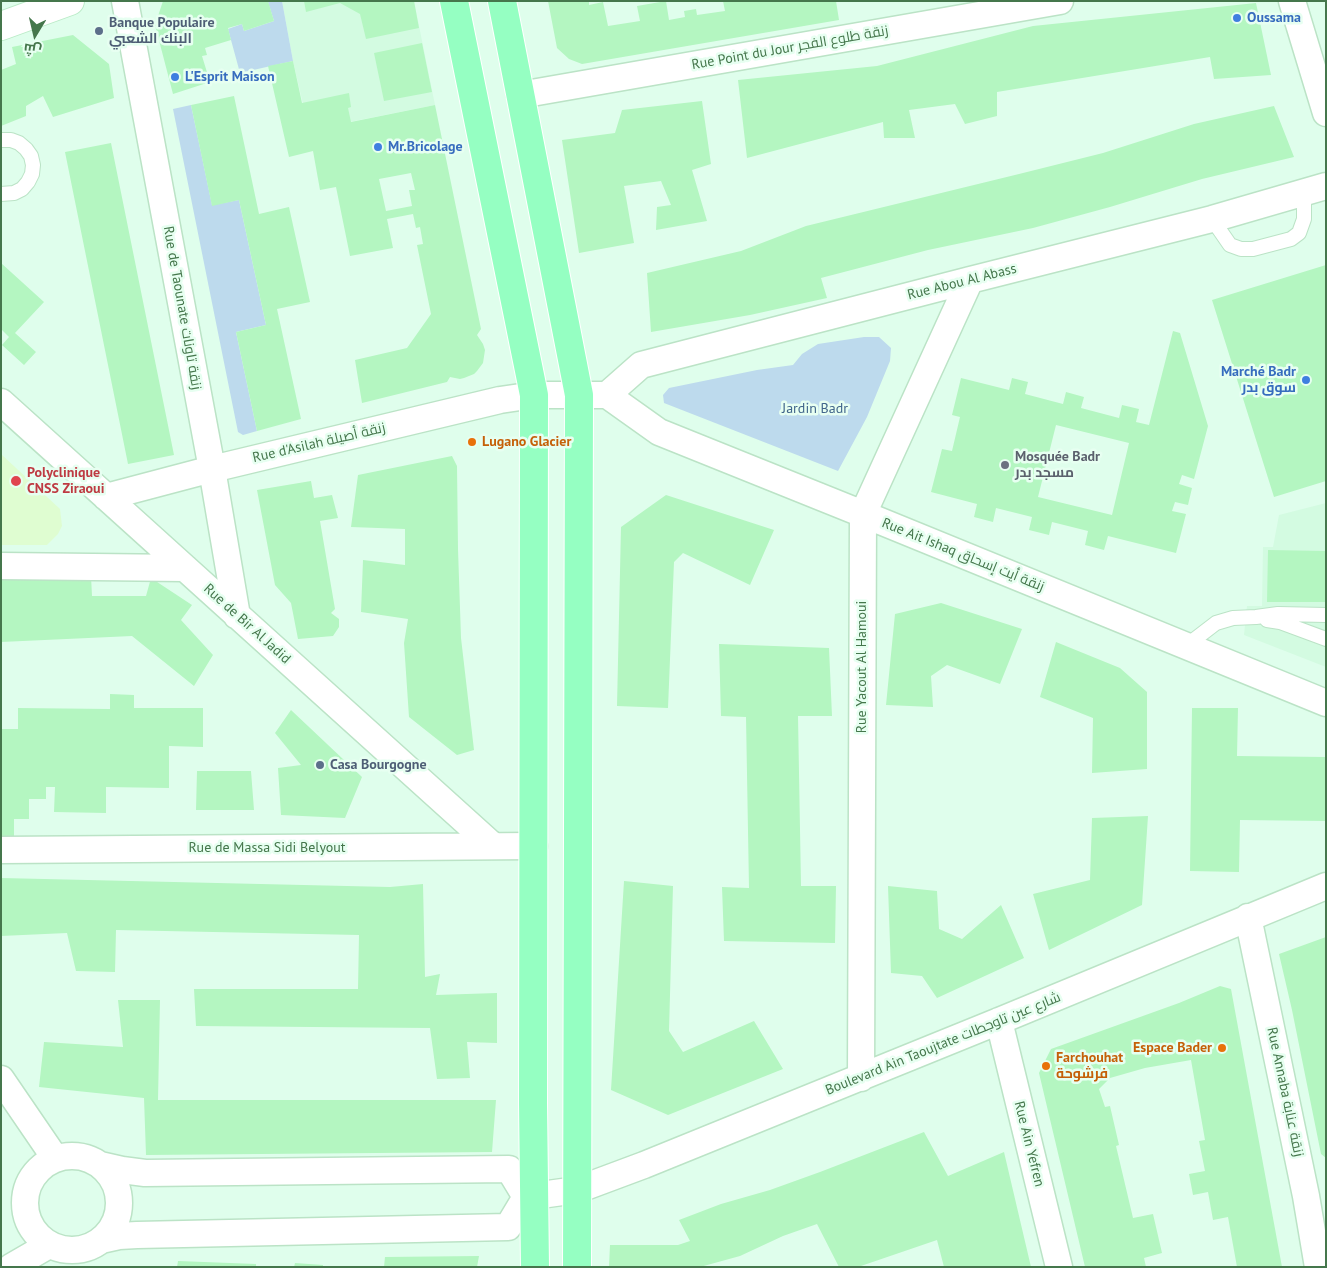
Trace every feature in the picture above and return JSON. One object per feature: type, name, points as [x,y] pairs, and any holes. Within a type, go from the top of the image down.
[{"type":"main road","points":[[1,26],[70,1]]},
{"type":"main road","points":[[454,1],[534,394],[533,1103],[549,1194],[577,1267]]},
{"type":"main road","points":[[502,1],[579,394],[549,1194],[535,1267]]},
{"type":"street","name":"Rue de Taounate زنقة تاونات","points":[[126,1],[212,469],[237,616]]},
{"type":"street","name":"Rue Point du Jour زنقة طلوع الفجر","points":[[520,95],[1060,1]]},
{"type":"street","points":[[1292,1],[1326,113]]},
{"type":"street","name":"Rue Abou Al Abass","points":[[607,395],[641,366],[970,280],[1212,220],[1315,190]]},
{"type":"street","name":"Rue Yacout Al Hamoui","points":[[861,1078],[863,514],[970,280]]},
{"type":"street","name":"Rue d'Asilah زنقة أصيلة","points":[[106,497],[212,469],[500,400],[534,394],[607,395]]},
{"type":"street","name":"Rue Ait Ishaq زنقة أيت إسحاق","points":[[607,395],[659,432],[1326,703]]},
{"type":"street","name":"Rue de Bir Al Jadid","points":[[1,402],[493,846]]},
{"type":"street","points":[[1,566],[185,568]]},
{"type":"street","name":"Rue de Massa Sidi Belyout","points":[[1,850],[534,846]]},
{"type":"street","name":"Boulevard Ain Taoujtate شارع عين تاوجطات","points":[[549,1194],[644,1166],[1326,886]]},
{"type":"street","name":"Rue Annaba زنقة عنابة","points":[[1248,917],[1316,1193],[1318,1267]]},
{"type":"street","name":"Rue Ain Yefren","points":[[999,1021],[1059,1267]]},
{"type":"street","points":[[1,1079],[55,1158]]},
{"type":"street","points":[[71,1155],[87,1157],[100,1165],[111,1175],[117,1188],[120,1202],[118,1216],[111,1230],[90,1247],[76,1250],[62,1249],[49,1244],[38,1236],[29,1223],[24,1208],[25,1192],[31,1178],[42,1166],[55,1158],[71,1155]]},
{"type":"street","points":[[100,1165],[122,1170],[145,1172],[510,1169],[549,1194],[508,1228],[137,1235],[101,1240]]},
{"type":"street","points":[[11,1267],[49,1244]]},
{"type":"lane","points":[[1,140],[11,140],[26,148],[31,156],[33,165],[32,174],[22,189],[14,193],[1,194]]},
{"type":"lane","points":[[1212,220],[1230,245],[1241,249],[1253,249],[1291,239],[1299,233],[1315,190]]},
{"type":"lane","points":[[1186,646],[1216,623],[1233,618],[1278,614],[1326,615]]},
{"type":"lane","points":[[1256,617],[1280,622],[1326,639]]},
{"type":"shaded area","points":[[282,1],[414,1],[435,105],[309,130],[293,61]]},
{"type":"shaded area","name":"Polyclinique CNSS Ziraoui","points":[[1,454],[60,509],[62,526],[58,534],[47,545],[1,545]]},
{"type":"shaded area","points":[[1326,503],[1326,667],[1244,635],[1247,606],[1262,606],[1263,547],[1273,547],[1279,515]]},
{"type":"green space","points":[[282,1],[293,61],[240,73],[228,29],[242,24],[244,31],[274,21],[268,2]]},
{"type":"green space","points":[[191,105],[212,205],[239,200],[266,325],[236,332],[257,431],[243,435],[238,432],[173,109]]},
{"type":"green space","name":"Jardin Badr","points":[[864,337],[879,337],[891,348],[890,361],[867,417],[838,471],[664,403],[663,395],[669,388],[757,370],[793,365],[802,354],[818,344]]},
{"type":"building","points":[[163,1],[268,1],[274,21],[244,31],[242,24],[228,28],[231,40],[205,48],[207,55],[202,56],[210,82],[173,94],[155,25]]},
{"type":"building","points":[[304,1],[414,1],[419,28],[366,39],[360,14],[340,3],[306,12]]},
{"type":"building","points":[[548,1],[589,1],[589,5],[603,2],[608,26],[640,21],[637,6],[666,1],[669,20],[685,17],[684,11],[696,9],[697,15],[725,11],[723,1],[836,1],[839,20],[582,64],[569,59],[557,48]]},
{"type":"building","points":[[1256,3],[1271,75],[1214,79],[1210,57],[997,92],[997,116],[965,124],[955,104],[909,110],[915,138],[884,138],[883,122],[747,158],[738,80],[877,66],[1033,26]]},
{"type":"building","points":[[73,35],[109,64],[114,98],[53,117],[43,96],[26,106],[26,116],[1,126],[1,70],[16,64],[12,47]]},
{"type":"building","points":[[422,43],[432,92],[384,101],[374,53]]},
{"type":"building","points":[[293,61],[302,103],[349,93],[351,107],[348,108],[351,122],[435,105],[481,329],[477,335],[485,350],[483,363],[474,374],[460,379],[450,377],[447,382],[362,403],[355,360],[407,348],[431,314],[417,245],[423,244],[420,227],[416,228],[413,214],[387,219],[393,248],[350,256],[336,187],[320,190],[313,151],[289,157],[268,66]],"holes":[[[411,173],[415,190],[409,190],[412,206],[386,211],[379,179]]]},
{"type":"building","points":[[234,96],[259,214],[289,207],[310,302],[277,309],[301,419],[257,431],[236,332],[266,325],[239,200],[212,206],[191,105]]},
{"type":"building","points":[[702,101],[711,164],[692,170],[707,221],[656,230],[657,207],[671,205],[661,181],[624,186],[634,243],[579,253],[562,140],[615,133],[622,110]]},
{"type":"building","points":[[1274,106],[1294,157],[1202,179],[1033,228],[928,250],[821,278],[827,298],[750,315],[651,332],[647,273],[741,251],[806,226],[1103,153],[1194,124]]},
{"type":"building","points":[[111,143],[174,455],[128,464],[65,152]]},
{"type":"building","points":[[1,263],[44,302],[15,333],[36,352],[24,365],[2,345],[9,337],[1,329]]},
{"type":"building","points":[[1326,265],[1326,481],[1274,497],[1212,300]]},
{"type":"building","name":"Mosquée Badr مسجد بدر","points":[[1173,331],[1180,333],[1208,426],[1194,479],[1182,475],[1179,484],[1192,488],[1188,505],[1175,502],[1172,511],[1186,514],[1176,553],[1108,536],[1104,550],[1085,545],[1088,531],[1052,522],[1049,535],[1029,530],[1032,517],[996,508],[993,522],[974,517],[977,504],[931,492],[942,449],[952,451],[960,417],[952,415],[961,378],[1009,390],[1012,378],[1028,382],[1025,394],[1063,404],[1066,392],[1084,397],[1081,408],[1119,418],[1122,405],[1139,409],[1136,422],[1149,425]],"holes":[[[1056,425],[1129,443],[1112,515],[1038,497]]]},
{"type":"building","points":[[452,456],[457,466],[461,638],[474,750],[457,755],[409,717],[404,643],[408,619],[361,612],[363,560],[405,565],[405,529],[351,527],[358,475]]},
{"type":"building","points":[[311,481],[314,498],[332,495],[338,518],[320,521],[335,609],[331,613],[339,619],[339,627],[333,636],[298,639],[291,603],[275,585],[257,490]]},
{"type":"building","points":[[666,495],[774,530],[750,585],[683,553],[674,562],[668,708],[617,706],[621,527]]},
{"type":"building","points":[[1268,550],[1326,551],[1326,602],[1267,602]]},
{"type":"building","points":[[91,576],[92,596],[146,596],[151,578],[192,605],[181,620],[213,655],[194,686],[132,636],[1,642],[1,578]]},
{"type":"building","points":[[941,603],[1022,629],[1000,684],[947,665],[931,676],[933,707],[886,705],[895,614]]},
{"type":"building","points":[[1056,642],[1120,668],[1147,692],[1147,769],[1092,773],[1093,718],[1040,697]]},
{"type":"building","points":[[719,644],[829,648],[832,716],[798,716],[801,886],[836,886],[835,943],[724,941],[722,887],[749,888],[746,717],[721,716]]},
{"type":"building","points":[[110,694],[134,695],[134,708],[203,708],[203,747],[169,746],[169,788],[106,787],[106,813],[54,812],[55,787],[46,787],[46,799],[29,799],[29,819],[14,819],[14,837],[1,837],[1,729],[18,729],[18,708],[110,709]]},
{"type":"building","points":[[1192,708],[1238,708],[1237,756],[1326,757],[1326,821],[1240,820],[1239,872],[1190,871]]},
{"type":"building","points":[[291,710],[362,777],[345,818],[281,815],[278,768],[301,765],[275,733]]},
{"type":"building","points":[[197,771],[251,771],[254,810],[196,810]]},
{"type":"building","points":[[1148,816],[1142,905],[1049,950],[1033,894],[1090,880],[1092,818]]},
{"type":"building","points":[[1,878],[390,887],[423,884],[425,977],[440,974],[436,995],[497,993],[497,1043],[467,1042],[470,1078],[437,1079],[430,1028],[196,1026],[194,989],[358,989],[359,935],[116,930],[115,972],[76,971],[67,933],[1,936]]},
{"type":"building","points":[[624,881],[673,886],[669,1031],[683,1052],[754,1021],[783,1069],[668,1115],[611,1090]]},
{"type":"building","points":[[888,886],[937,891],[939,929],[962,939],[1001,905],[1024,958],[937,998],[922,976],[891,973]]},
{"type":"building","points":[[1326,937],[1326,1158],[1321,1154],[1279,954]]},
{"type":"building","points":[[1220,986],[1231,989],[1282,1267],[1237,1267],[1228,1217],[1213,1220],[1208,1192],[1193,1195],[1189,1174],[1205,1171],[1199,1141],[1205,1140],[1191,1060],[1145,1068],[1110,1078],[1099,1089],[1105,1107],[1110,1106],[1119,1145],[1116,1146],[1133,1218],[1153,1214],[1162,1253],[1144,1258],[1146,1267],[1085,1267],[1039,1073],[1051,1049],[1179,1003]]},
{"type":"building","points":[[118,1000],[160,1000],[158,1100],[496,1100],[492,1152],[146,1155],[144,1098],[39,1087],[44,1042],[123,1047]]},
{"type":"building","points":[[924,1132],[948,1176],[1004,1152],[1031,1267],[944,1267],[937,1240],[858,1267],[839,1267],[817,1224],[783,1236],[740,1256],[700,1267],[609,1267],[610,1245],[678,1245],[690,1241],[679,1220],[721,1204],[770,1190]]},
{"type":"building","points":[[479,1256],[477,1267],[384,1267],[385,1257]]},
{"type":"building","points":[[178,1261],[256,1264],[256,1267],[177,1267]]},
{"type":"building","points":[[295,1263],[323,1265],[323,1267],[294,1267]]},
{"type":"place","name":"Oussama","points":[[1237,18]]},
{"type":"place","name":"Banque Populaire البنك الشعبي","points":[[99,31]]},
{"type":"place","name":"L'Esprit Maison","points":[[175,77]]},
{"type":"place","name":"Mr.Bricolage","points":[[378,147]]},
{"type":"place","name":"Marché Badr سوق بدر","points":[[1306,380]]},
{"type":"place","name":"Lugano Glacier","points":[[472,442]]},
{"type":"place","name":"Mosquée Badr مسجد بدر","points":[[1005,465]]},
{"type":"place","name":"Polyclinique CNSS Ziraoui","points":[[16,481]]},
{"type":"place","name":"Casa Bourgogne","points":[[320,765]]},
{"type":"place","name":"Espace Bader","points":[[1222,1048]]},
{"type":"place","name":"Farchouhat فرشوحة","points":[[1046,1066]]}]
